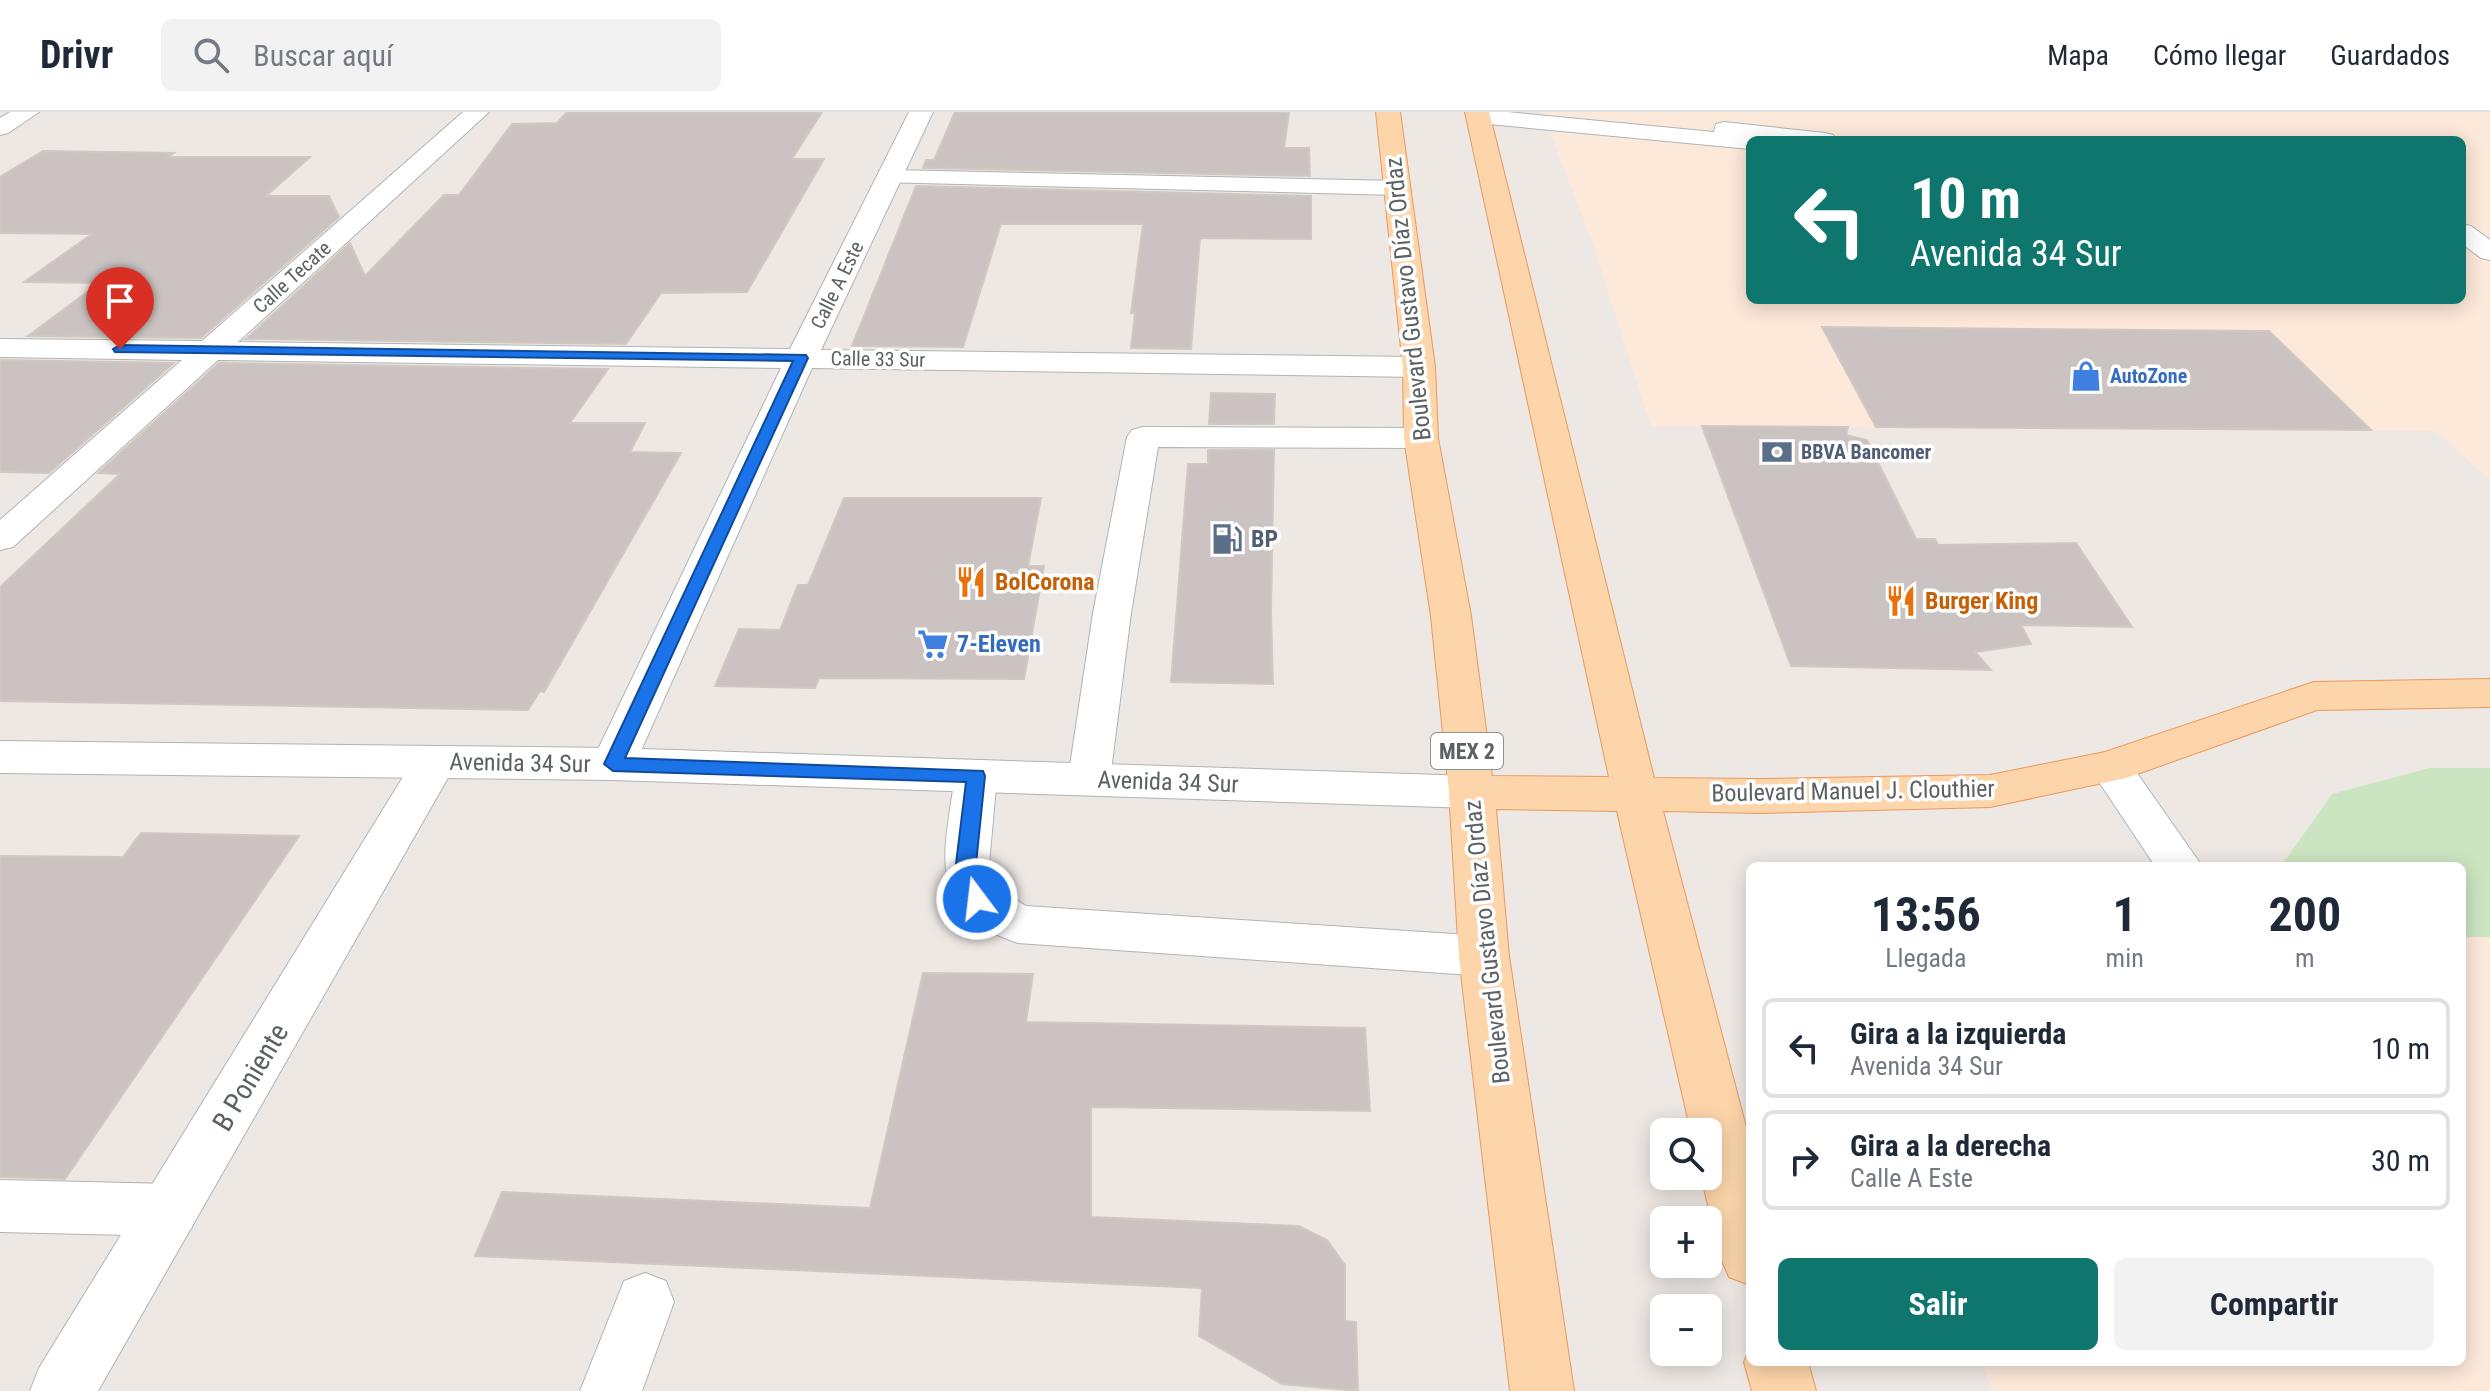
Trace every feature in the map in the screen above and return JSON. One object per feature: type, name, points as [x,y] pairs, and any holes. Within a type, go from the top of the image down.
[{"type":"main road","name":"Boulevard Gustavo Díaz Ordaz","points":[[1388,112],[1419,367],[1421,438],[1451,616],[1472,792],[1484,956],[1542,1391]]},
{"type":"main road","points":[[1478,114],[1635,792],[1746,1240]]},
{"type":"main road","name":"Boulevard Manuel J. Clouthier","points":[[1472,792],[1760,796],[1990,791],[2110,767],[2314,696],[2490,693]]},
{"type":"main road","points":[[1777,1366],[1784,1391]]},
{"type":"street","points":[[0,128],[27,112]]},
{"type":"street","name":"Calle Tecate","points":[[0,539],[477,112]]},
{"type":"street","name":"Calle A Este","points":[[613,764],[801,358],[921,112]]},
{"type":"street","name":"Calle 33 Sur","points":[[0,348],[1419,367]]},
{"type":"street","name":"Avenida 34 Sur","points":[[0,757],[613,764],[1472,792]]},
{"type":"street","name":"B Poniente","points":[[62,1391],[435,762]]},
{"type":"lane","points":[[1555,112],[1788,136]]},
{"type":"lane","points":[[1478,114],[1694,121],[1714,128]]},
{"type":"lane","points":[[1622,121],[1746,141]]},
{"type":"lane","points":[[889,177],[1397,188]]},
{"type":"lane","points":[[2466,235],[2490,252]]},
{"type":"lane","points":[[1089,779],[1112,613],[1143,437],[1421,438]]},
{"type":"lane","points":[[2110,767],[2176,862]]},
{"type":"lane","points":[[976,776],[966,864],[977,899],[1018,924],[1484,956]]},
{"type":"lane","points":[[0,1206],[171,1210]]},
{"type":"lane","points":[[611,1391],[645,1302]]},
{"type":"shaded area","points":[[1542,112],[2490,112],[2490,480],[2435,431],[1651,426],[1592,241]]},
{"type":"shaded area","points":[[2429,768],[2490,768],[2490,1391],[1992,1391],[1983,1366],[2466,1366],[2466,862],[2284,862],[2332,794]]},
{"type":"green space","points":[[2429,768],[2490,768],[2490,937],[2466,937],[2466,862],[2284,862],[2332,794]]},
{"type":"building","points":[[567,112],[822,112],[792,159],[824,159],[747,292],[661,293],[626,344],[246,339],[350,243],[365,276],[444,195],[459,195],[512,124],[557,123]]},
{"type":"building","points":[[955,112],[1289,112],[1284,148],[1309,148],[1310,176],[923,168],[926,160],[934,160]]},
{"type":"building","points":[[43,151],[174,153],[168,157],[310,157],[266,196],[329,196],[339,217],[201,338],[28,336],[99,283],[24,282],[92,234],[0,233],[0,177]]},
{"type":"building","points":[[916,186],[1311,196],[1311,239],[1200,238],[1191,349],[1131,348],[1135,313],[1131,313],[1143,224],[1001,224],[963,347],[852,346]]},
{"type":"building","points":[[1822,327],[2269,331],[2371,430],[1876,427]]},
{"type":"building","points":[[0,360],[174,363],[49,473],[0,472]]},
{"type":"building","points":[[219,363],[608,369],[570,423],[645,423],[630,452],[681,453],[544,692],[540,691],[528,710],[0,701],[0,587],[120,474],[98,473]]},
{"type":"building","points":[[1211,393],[1275,394],[1274,424],[1209,424]]},
{"type":"building","points":[[1702,426],[1848,427],[1846,435],[1867,440],[1916,539],[1935,539],[1938,545],[2076,543],[2132,627],[2021,625],[2031,644],[1975,652],[1991,670],[1791,666]]},
{"type":"building","name":"BP","points":[[1208,450],[1274,450],[1273,684],[1171,682],[1188,464],[1208,464]]},
{"type":"building","points":[[844,498],[1041,498],[1028,566],[1044,566],[1024,679],[819,678],[815,688],[715,686],[739,629],[780,630],[798,585],[808,585]]},
{"type":"building","points":[[141,833],[299,836],[65,1179],[0,1177],[0,856],[123,857]]},
{"type":"building","points":[[923,973],[1033,974],[1026,1022],[1365,1028],[1370,1111],[1091,1107],[1091,1217],[1299,1226],[1327,1240],[1345,1265],[1345,1321],[1356,1322],[1358,1391],[1282,1384],[1199,1336],[1202,1288],[475,1256],[502,1192],[870,1208]]},
{"type":"place","name":"AutoZone","points":[[2086,376]]},
{"type":"place","name":"BBVA Bancomer","points":[[1777,452]]},
{"type":"place","name":"BP","points":[[1227,539]]},
{"type":"place","name":"BolCorona","points":[[971,582]]},
{"type":"place","name":"Burger King","points":[[1901,601]]},
{"type":"place","name":"7-Eleven","points":[[933,644]]},
{"type":"route","points":[[120,349],[801,358],[613,764],[976,776],[966,864],[977,899]]}]
